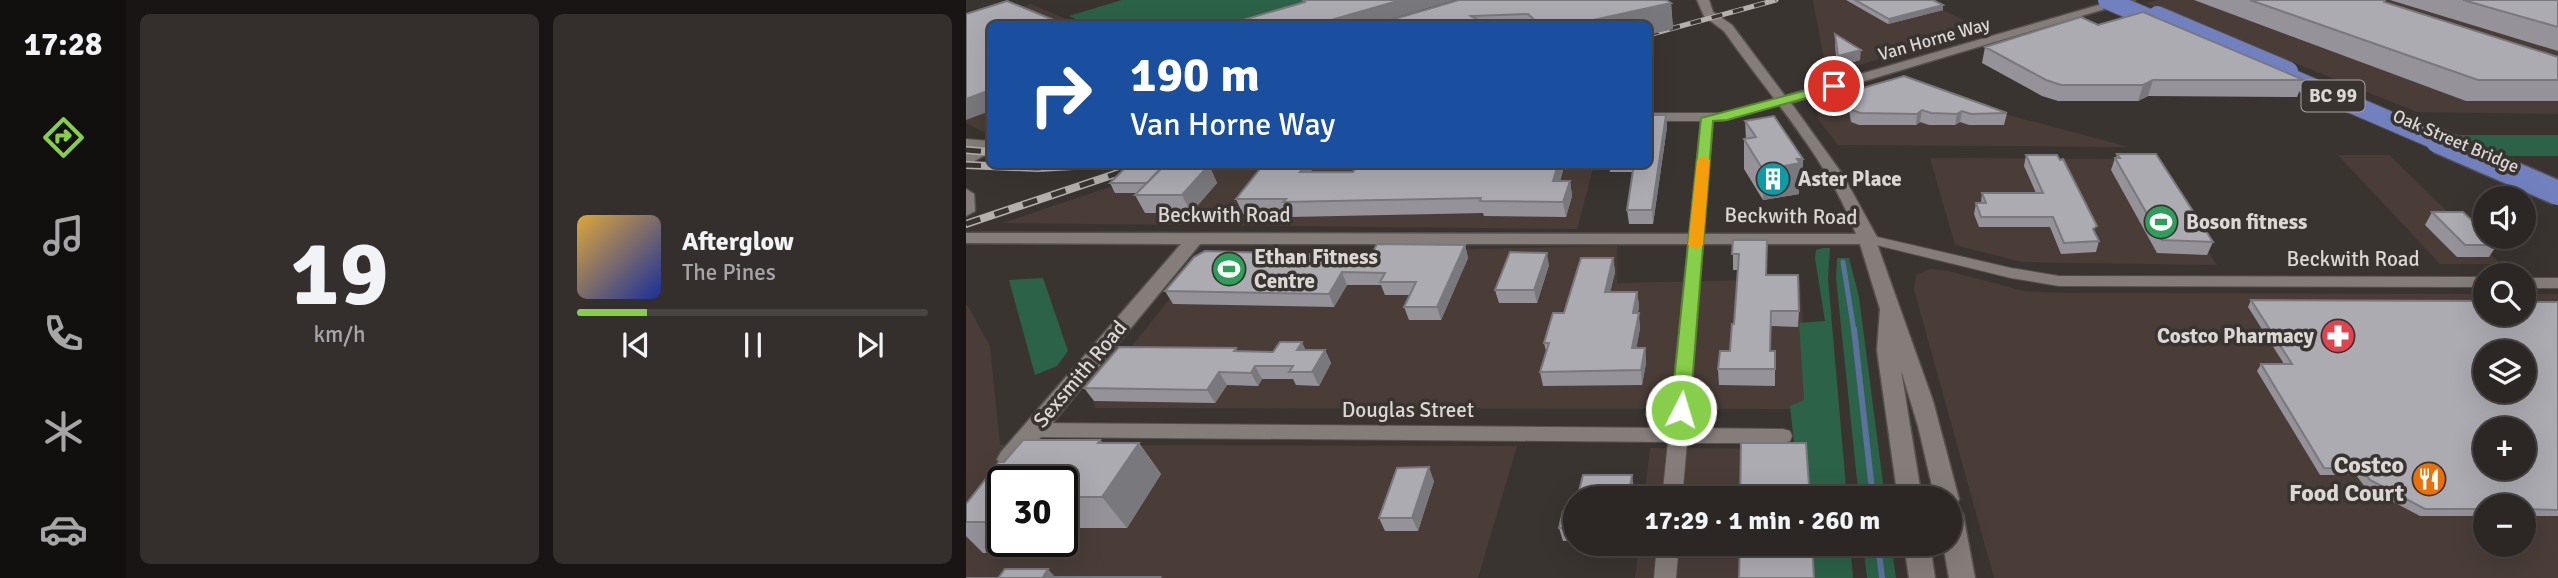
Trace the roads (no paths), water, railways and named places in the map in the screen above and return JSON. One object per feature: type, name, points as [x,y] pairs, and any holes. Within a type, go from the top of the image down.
[{"type":"highway","name":"Oak Street Bridge","points":[[2108,0],[2558,193]]},
{"type":"highway","name":"Oak Street Bridge","points":[[2121,0],[2558,184]]},
{"type":"street","points":[[1703,0],[1704,7],[1714,21],[1728,28],[1848,196],[1869,239],[1888,304],[1907,349],[1944,486]]},
{"type":"street","name":"Van Horne Way","points":[[1652,117],[1723,117],[2130,0]]},
{"type":"street","points":[[1718,5],[1729,18],[1728,28]]},
{"type":"street","points":[[1673,486],[1707,118]]},
{"type":"street","points":[[966,143],[987,145]]},
{"type":"street","points":[[966,161],[987,147]]},
{"type":"street","points":[[966,194],[966,211]]},
{"type":"street","name":"Beckwith Road","points":[[966,238],[1869,239],[1913,248],[1991,270],[2059,281],[2473,282]]},
{"type":"street","name":"Sexsmith Road","points":[[1004,466],[1195,238]]},
{"type":"street","points":[[2536,282],[2558,283]]},
{"type":"street","points":[[1888,304],[1887,350],[1908,486]]},
{"type":"street","name":"Douglas Street","points":[[1034,430],[1783,436]]},
{"type":"street","points":[[1665,578],[1667,556]]},
{"type":"street","points":[[1919,556],[1922,578]]},
{"type":"street","points":[[1958,556],[1962,578]]},
{"type":"waterway","points":[[1843,262],[1854,331]]},
{"type":"waterway","points":[[1854,329],[1872,486]]},
{"type":"waterway","points":[[1879,556],[1882,578]]},
{"type":"railway","points":[[1652,34],[1776,0]]},
{"type":"railway","points":[[966,150],[987,152]]},
{"type":"railway","points":[[966,165],[987,166]]},
{"type":"railway","points":[[966,224],[1133,168]]},
{"type":"place","name":"Aster Place","points":[[1773,179]]},
{"type":"place","name":"Boson fitness","points":[[2161,222]]},
{"type":"place","name":"Ethan Fitness Centre","points":[[1229,269]]},
{"type":"place","name":"Costco Pharmacy","points":[[2338,336]]},
{"type":"place","name":"Costco Food Court","points":[[2429,479]]}]
